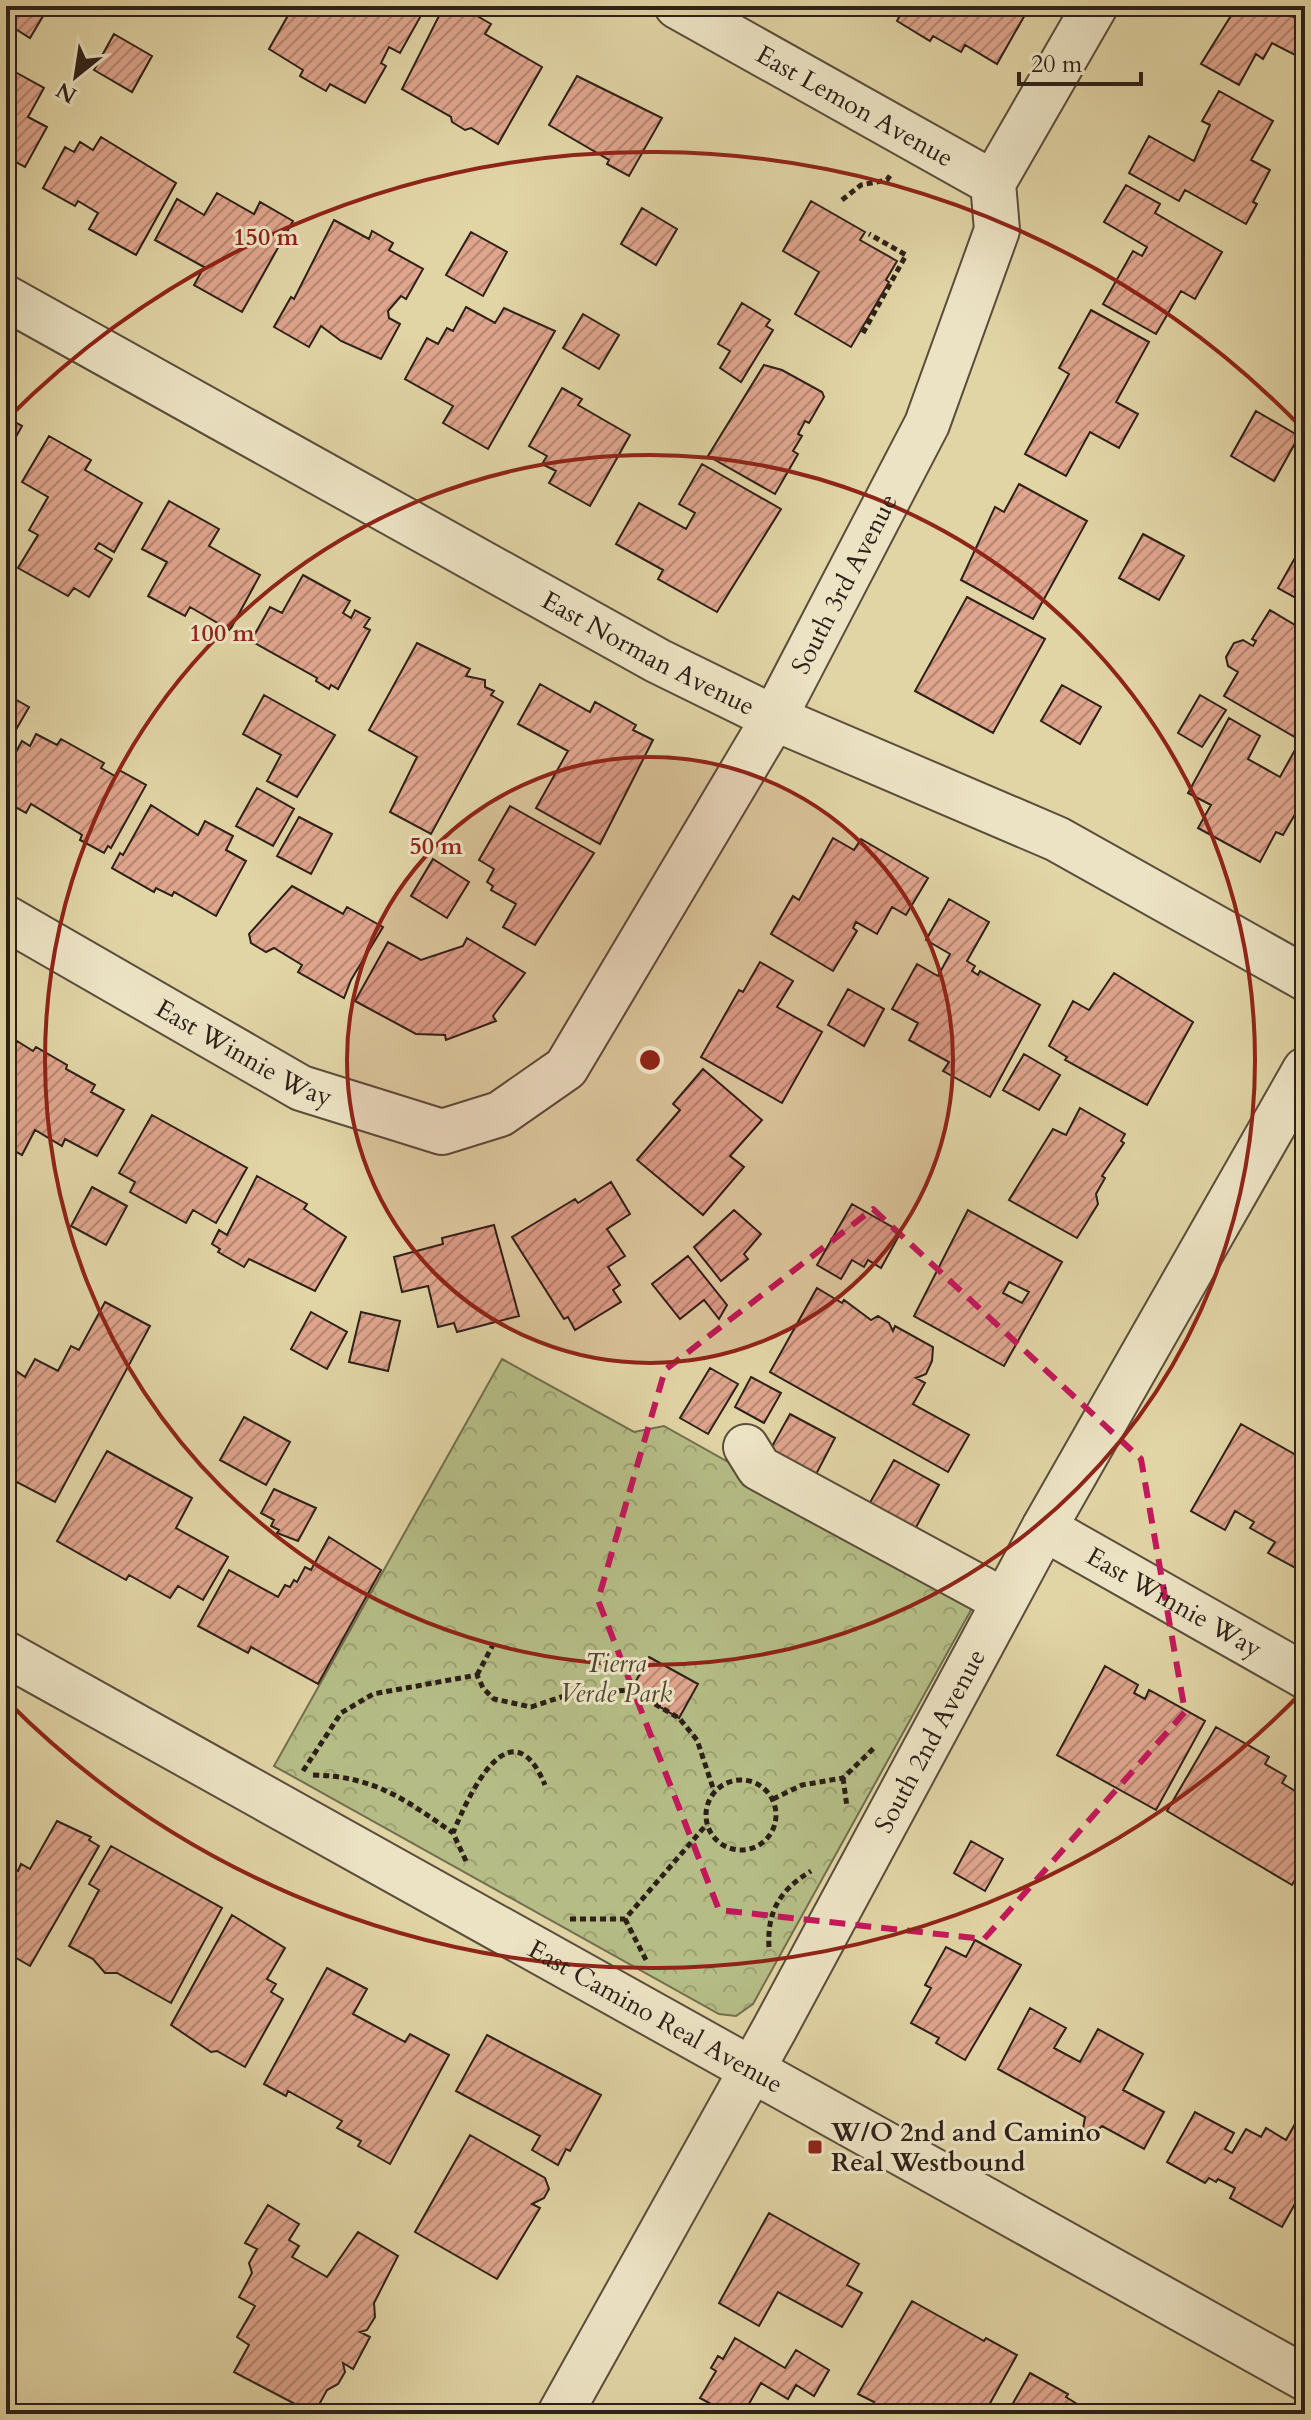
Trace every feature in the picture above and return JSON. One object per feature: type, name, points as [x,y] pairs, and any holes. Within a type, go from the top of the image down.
[{"type":"street","name":"East Lemon Avenue","points":[[677,6],[993,183]]},
{"type":"street","points":[[993,183],[1095,6]]},
{"type":"street","name":"South 3rd Avenue","points":[[500,1114],[566,1068],[774,718],[927,424],[997,230],[993,183]]},
{"type":"street","name":"East Norman Avenue","points":[[6,298],[658,661],[774,718],[1057,839],[1305,978]]},
{"type":"street","name":"East Winnie Way","points":[[6,918],[301,1088],[442,1132],[500,1114]]},
{"type":"street","name":"South 2nd Avenue","points":[[560,2414],[751,2071],[1044,1528],[1305,1070]]},
{"type":"street","points":[[746,1447],[759,1468],[1004,1601]]},
{"type":"street","name":"East Winnie Way","points":[[1044,1528],[1305,1676]]},
{"type":"street","name":"East Camino Real Avenue","points":[[6,1654],[1305,2378]]},
{"type":"path","points":[[842,200],[861,185],[887,180],[896,167]]},
{"type":"path","points":[[863,333],[906,255],[869,234]]},
{"type":"path","points":[[477,1675],[495,1641]]},
{"type":"path","points":[[477,1675],[483,1688],[494,1699],[531,1707],[570,1694],[631,1690],[679,1718],[697,1740],[714,1791]]},
{"type":"path","points":[[471,1871],[453,1833],[398,1794],[346,1776],[300,1775],[341,1713],[373,1694],[412,1684],[477,1675]]},
{"type":"path","points":[[773,1799],[802,1785],[843,1778],[883,1739]]},
{"type":"path","points":[[453,1833],[475,1784],[494,1761],[511,1752],[526,1754],[535,1762],[545,1785]]},
{"type":"path","points":[[843,1778],[843,1798],[850,1814]]},
{"type":"path","points":[[734,1780],[746,1780],[766,1789],[776,1810],[772,1833],[753,1848],[742,1851],[719,1843],[707,1824],[708,1801],[714,1791],[734,1780]]},
{"type":"path","points":[[559,1919],[625,1919],[707,1824]]},
{"type":"path","points":[[625,1919],[653,1969]]},
{"type":"highlighted area","points":[[873,1209],[1141,1459],[1185,1712],[984,1939],[719,1910],[598,1600],[665,1370]]},
{"type":"green space","name":"Tierra Verde Park","points":[[502,1359],[634,1432],[664,1426],[976,1601],[753,2004],[736,2016],[719,2014],[274,1766]]},
{"type":"building","points":[[6,6],[49,6],[30,38],[6,23]]},
{"type":"building","points":[[298,6],[412,6],[423,12],[400,53],[389,47],[381,63],[386,66],[365,103],[330,84],[326,91],[300,76],[303,70],[269,49],[290,12],[293,14]]},
{"type":"building","points":[[444,6],[460,6],[491,24],[485,34],[542,67],[498,144],[471,128],[465,130],[452,122],[451,117],[402,89]]},
{"type":"building","points":[[905,6],[1030,6],[997,64],[965,45],[961,52],[933,36],[930,41],[897,21]]},
{"type":"building","points":[[1237,6],[1293,6],[1288,14],[1305,23],[1305,36],[1295,55],[1272,43],[1263,59],[1256,54],[1239,85],[1201,64]]},
{"type":"building","points":[[114,34],[152,56],[132,92],[94,70]]},
{"type":"building","points":[[6,53],[14,58],[8,68],[44,88],[28,117],[47,127],[25,167],[6,157]]},
{"type":"building","points":[[577,76],[662,118],[629,176],[607,164],[609,160],[549,125]]},
{"type":"building","points":[[1219,91],[1273,121],[1251,160],[1270,170],[1253,202],[1257,204],[1246,224],[1185,190],[1179,201],[1129,173],[1149,136],[1194,161],[1210,125],[1202,121]]},
{"type":"building","points":[[101,137],[176,183],[136,255],[89,229],[98,213],[78,201],[75,206],[43,188],[65,147],[74,152],[80,142],[93,150]]},
{"type":"building","points":[[1126,185],[1160,204],[1155,213],[1222,252],[1195,299],[1181,291],[1156,334],[1103,304],[1133,251],[1142,256],[1147,247],[1104,222]]},
{"type":"building","points":[[217,193],[254,214],[260,202],[293,221],[242,312],[194,285],[204,267],[155,240],[177,199],[204,215]]},
{"type":"building","points":[[811,201],[865,232],[860,240],[897,261],[886,280],[889,282],[851,347],[795,314],[819,272],[783,251]]},
{"type":"building","points":[[642,208],[677,229],[656,265],[621,244]]},
{"type":"building","points":[[334,220],[369,239],[372,231],[393,243],[389,250],[423,269],[406,299],[401,296],[388,311],[389,318],[400,324],[381,359],[341,341],[321,326],[309,347],[274,327],[291,297],[294,299]]},
{"type":"building","points":[[471,232],[507,252],[483,296],[446,275]]},
{"type":"building","points":[[742,303],[770,320],[766,326],[773,330],[741,382],[720,368],[730,351],[718,344]]},
{"type":"building","points":[[466,307],[495,323],[504,308],[555,331],[488,449],[443,423],[453,406],[405,379],[427,338],[438,344],[447,328],[453,331]]},
{"type":"building","points":[[1091,310],[1149,342],[1116,402],[1138,414],[1119,448],[1090,432],[1066,476],[1025,454],[1069,374],[1059,368]]},
{"type":"building","points":[[583,314],[619,335],[599,369],[563,348]]},
{"type":"building","points":[[764,365],[782,370],[822,392],[824,397],[809,423],[805,421],[798,434],[802,436],[793,451],[798,454],[775,494],[708,456]]},
{"type":"building","points":[[562,388],[582,399],[578,405],[630,435],[590,506],[549,483],[556,471],[542,464],[547,456],[529,446]]},
{"type":"building","points":[[1256,411],[1299,436],[1274,481],[1231,456]]},
{"type":"building","points":[[6,417],[22,426],[6,455]]},
{"type":"building","points":[[49,436],[91,460],[85,470],[142,503],[114,552],[99,543],[95,549],[112,559],[89,597],[74,588],[68,596],[18,568],[38,535],[29,530],[48,497],[22,482]]},
{"type":"building","points":[[702,464],[781,509],[717,612],[658,579],[663,570],[616,544],[639,503],[686,529],[695,513],[679,504]]},
{"type":"building","points":[[1019,484],[1087,521],[1033,619],[961,580],[995,507],[1004,512]]},
{"type":"building","points":[[169,501],[219,529],[209,546],[260,575],[230,630],[190,607],[185,616],[148,596],[167,562],[142,549]]},
{"type":"building","points":[[1143,534],[1184,556],[1159,600],[1119,578]]},
{"type":"building","points":[[1305,540],[1305,603],[1278,588]]},
{"type":"building","points":[[303,575],[350,601],[343,613],[351,618],[355,610],[370,618],[364,627],[370,630],[338,689],[331,685],[329,689],[316,681],[317,678],[251,641],[270,607],[282,613]]},
{"type":"building","points":[[967,597],[1045,639],[993,733],[915,691]]},
{"type":"building","points":[[1270,610],[1305,631],[1305,743],[1224,696],[1238,672],[1228,666],[1226,657],[1234,643],[1243,640],[1253,646],[1256,641],[1252,639]]},
{"type":"building","points":[[417,643],[470,669],[466,676],[485,680],[485,687],[494,691],[491,695],[503,702],[431,834],[390,812],[417,757],[369,730]]},
{"type":"building","points":[[540,684],[590,712],[595,702],[636,725],[633,730],[653,740],[600,844],[536,808],[568,751],[518,724]]},
{"type":"building","points":[[1062,685],[1101,707],[1080,744],[1041,721]]},
{"type":"building","points":[[6,694],[29,707],[6,747]]},
{"type":"building","points":[[264,695],[335,735],[297,797],[267,781],[281,755],[243,734]]},
{"type":"building","points":[[1200,695],[1226,710],[1202,747],[1178,733]]},
{"type":"building","points":[[1229,718],[1260,736],[1248,759],[1280,777],[1296,748],[1305,753],[1305,797],[1283,835],[1276,832],[1260,862],[1198,828],[1211,805],[1188,793]]},
{"type":"building","points":[[36,734],[57,745],[61,739],[104,763],[101,768],[115,776],[119,770],[146,785],[111,848],[108,846],[104,853],[80,840],[82,835],[31,804],[26,813],[6,802],[6,770],[22,741],[30,746]]},
{"type":"building","points":[[257,788],[294,809],[273,846],[236,826]]},
{"type":"building","points":[[151,805],[198,835],[205,821],[233,836],[226,850],[246,861],[216,916],[174,892],[172,896],[156,888],[154,892],[112,868],[120,853],[123,855]]},
{"type":"building","points":[[510,806],[594,853],[535,945],[503,927],[516,904],[491,890],[493,886],[487,882],[494,869],[479,860]]},
{"type":"building","points":[[299,817],[332,834],[311,874],[277,856]]},
{"type":"building","points":[[833,838],[854,850],[861,839],[928,878],[906,915],[892,907],[877,934],[856,922],[853,928],[857,931],[833,971],[771,934],[793,896],[799,900]]},
{"type":"building","points":[[433,859],[469,882],[447,918],[411,896]]},
{"type":"building","points":[[292,886],[343,914],[347,907],[383,927],[351,980],[344,998],[298,972],[302,965],[274,948],[266,952],[251,943],[249,934]]},
{"type":"building","points":[[949,899],[989,922],[967,961],[975,966],[972,971],[978,975],[980,971],[1040,1005],[990,1097],[943,1071],[949,1062],[909,1040],[918,1023],[892,1009],[917,964],[938,976],[950,954],[926,940]]},
{"type":"building","points":[[467,938],[525,973],[493,1016],[496,1021],[446,1040],[445,1035],[416,1034],[355,1001],[388,942],[421,960],[463,946]]},
{"type":"building","points":[[760,962],[793,981],[777,1007],[822,1032],[782,1103],[701,1057],[739,990],[743,992]]},
{"type":"building","points":[[1114,973],[1193,1022],[1147,1105],[1065,1060],[1067,1057],[1049,1046],[1073,1001],[1089,1010]]},
{"type":"building","points":[[848,989],[884,1009],[864,1046],[828,1025]]},
{"type":"building","points":[[17,1041],[33,1051],[36,1047],[67,1065],[66,1069],[95,1085],[91,1092],[124,1110],[97,1156],[65,1139],[62,1146],[35,1130],[22,1155],[6,1146],[6,1060]]},
{"type":"building","points":[[1024,1054],[1060,1075],[1039,1110],[1003,1090]]},
{"type":"building","points":[[703,1069],[762,1120],[730,1156],[744,1167],[703,1215],[637,1160],[680,1110],[673,1104]]},
{"type":"building","points":[[1080,1108],[1125,1134],[1121,1141],[1124,1143],[1102,1176],[1105,1178],[1096,1194],[1098,1204],[1077,1238],[1009,1200],[1053,1129],[1066,1135]]},
{"type":"building","points":[[152,1115],[247,1168],[216,1223],[193,1210],[186,1223],[130,1192],[135,1182],[119,1173]]},
{"type":"building","points":[[257,1176],[307,1204],[304,1209],[346,1237],[315,1291],[249,1259],[244,1267],[218,1252],[220,1249],[212,1244],[219,1230],[227,1235]]},
{"type":"building","points":[[611,1182],[630,1214],[607,1229],[625,1256],[608,1267],[620,1285],[613,1290],[621,1302],[575,1330],[568,1317],[564,1319],[512,1237],[575,1199],[578,1203]]},
{"type":"building","points":[[92,1187],[127,1206],[106,1245],[71,1226]]},
{"type":"building","points":[[852,1204],[901,1232],[881,1268],[868,1260],[864,1267],[852,1260],[841,1279],[817,1265]]},
{"type":"building","points":[[734,1210],[761,1234],[744,1254],[748,1259],[721,1281],[694,1247]]},
{"type":"building","points":[[968,1210],[1062,1262],[1004,1366],[914,1316]],"holes":[[[1009,1282],[1029,1292],[1022,1303],[1003,1293]]]},
{"type":"building","points":[[494,1225],[519,1316],[457,1332],[454,1323],[438,1327],[428,1286],[402,1292],[394,1257],[443,1244],[442,1238]]},
{"type":"building","points":[[688,1256],[727,1305],[719,1319],[704,1300],[680,1319],[652,1284]]},
{"type":"building","points":[[817,1288],[842,1303],[844,1300],[871,1320],[878,1316],[889,1323],[893,1331],[895,1326],[933,1347],[932,1361],[926,1374],[916,1378],[925,1383],[913,1404],[969,1435],[948,1472],[770,1372]]},
{"type":"building","points":[[105,1302],[150,1326],[55,1502],[17,1482],[13,1490],[6,1486],[6,1364],[25,1377],[35,1359],[58,1371],[71,1346],[79,1350]]},
{"type":"building","points":[[311,1312],[347,1332],[327,1369],[291,1349]]},
{"type":"building","points":[[361,1312],[400,1321],[388,1371],[349,1362]]},
{"type":"building","points":[[710,1368],[738,1384],[708,1434],[680,1418]]},
{"type":"building","points":[[751,1377],[781,1393],[764,1423],[735,1407]]},
{"type":"building","points":[[790,1414],[835,1438],[811,1484],[765,1459]]},
{"type":"building","points":[[244,1417],[290,1442],[266,1485],[220,1460]]},
{"type":"building","points":[[1241,1424],[1305,1460],[1305,1564],[1301,1571],[1268,1553],[1275,1542],[1250,1528],[1254,1522],[1235,1511],[1225,1530],[1191,1511]]},
{"type":"building","points":[[107,1451],[192,1498],[176,1528],[228,1557],[203,1600],[178,1586],[170,1598],[129,1575],[126,1580],[57,1541]]},
{"type":"building","points":[[894,1460],[939,1485],[914,1531],[868,1506]]},
{"type":"building","points":[[274,1489],[316,1508],[298,1541],[277,1533],[279,1530],[271,1526],[274,1520],[261,1513]]},
{"type":"building","points":[[329,1537],[381,1570],[318,1684],[251,1647],[248,1653],[198,1626],[229,1570],[278,1597],[285,1585],[290,1587],[294,1580],[297,1582],[305,1567],[311,1570]]},
{"type":"building","points":[[649,1657],[698,1684],[679,1718],[631,1690]]},
{"type":"building","points":[[1105,1666],[1138,1685],[1134,1693],[1145,1699],[1149,1690],[1205,1721],[1156,1810],[1057,1755]]},
{"type":"building","points":[[1216,1727],[1269,1757],[1265,1764],[1286,1776],[1282,1783],[1305,1797],[1300,1806],[1305,1809],[1305,1863],[1292,1885],[1167,1811]]},
{"type":"building","points":[[57,1821],[91,1837],[89,1840],[99,1846],[30,1966],[6,1952],[6,1864],[18,1871],[21,1864],[30,1869]]},
{"type":"building","points":[[971,1841],[1003,1859],[985,1891],[954,1873]]},
{"type":"building","points":[[111,1846],[222,1908],[171,2003],[117,1973],[105,1973],[93,1959],[69,1946],[99,1890],[89,1884]]},
{"type":"building","points":[[232,1915],[285,1948],[267,1979],[276,1984],[271,1992],[283,1999],[245,2067],[217,2051],[211,2052],[171,2025]]},
{"type":"building","points":[[975,1940],[1021,1965],[965,2060],[936,2043],[939,2038],[911,2023],[931,1988],[925,1985],[946,1947],[966,1957]]},
{"type":"building","points":[[327,1968],[367,1989],[353,2014],[405,2042],[410,2034],[449,2055],[390,2164],[358,2146],[361,2141],[337,2128],[342,2121],[288,2091],[286,2096],[264,2084]]},
{"type":"building","points":[[1030,2008],[1066,2028],[1054,2048],[1080,2062],[1098,2029],[1143,2054],[1123,2090],[1164,2112],[1144,2149],[1102,2126],[1093,2134],[1083,2129],[1085,2117],[998,2069]]},
{"type":"building","points":[[487,2035],[601,2095],[570,2151],[566,2149],[558,2165],[532,2150],[540,2136],[456,2091]]},
{"type":"building","points":[[1305,2106],[1305,2186],[1282,2227],[1230,2198],[1235,2188],[1218,2179],[1216,2182],[1209,2178],[1205,2183],[1167,2162],[1195,2112],[1234,2133],[1225,2149],[1232,2153],[1246,2129],[1261,2137],[1266,2128],[1286,2140]]},
{"type":"building","points":[[470,2135],[545,2178],[549,2189],[544,2198],[532,2204],[540,2208],[497,2279],[415,2232]]},
{"type":"building","points":[[268,2205],[299,2224],[289,2240],[299,2246],[292,2257],[327,2277],[358,2232],[398,2256],[374,2303],[375,2317],[367,2330],[360,2332],[370,2337],[353,2369],[343,2363],[345,2372],[338,2384],[327,2390],[314,2414],[234,2372],[249,2345],[237,2337],[255,2306],[239,2297],[252,2273],[249,2263],[257,2249],[245,2243]]},
{"type":"building","points":[[769,2213],[859,2264],[847,2285],[862,2293],[842,2327],[778,2292],[759,2326],[719,2303]]},
{"type":"building","points":[[912,2301],[984,2341],[986,2338],[1017,2355],[984,2414],[867,2414],[874,2402],[858,2394]]},
{"type":"building","points":[[735,2338],[785,2368],[796,2350],[829,2370],[814,2396],[796,2385],[788,2399],[761,2383],[743,2414],[729,2414],[700,2398],[716,2371],[711,2368],[718,2356],[723,2359]]},
{"type":"building","points":[[1030,2373],[1068,2394],[1066,2397],[1082,2407],[1079,2412],[1084,2414],[1007,2414]]},
{"type":"place","name":"W/O 2nd and Camino Real Westbound","points":[[815,2147]]}]
